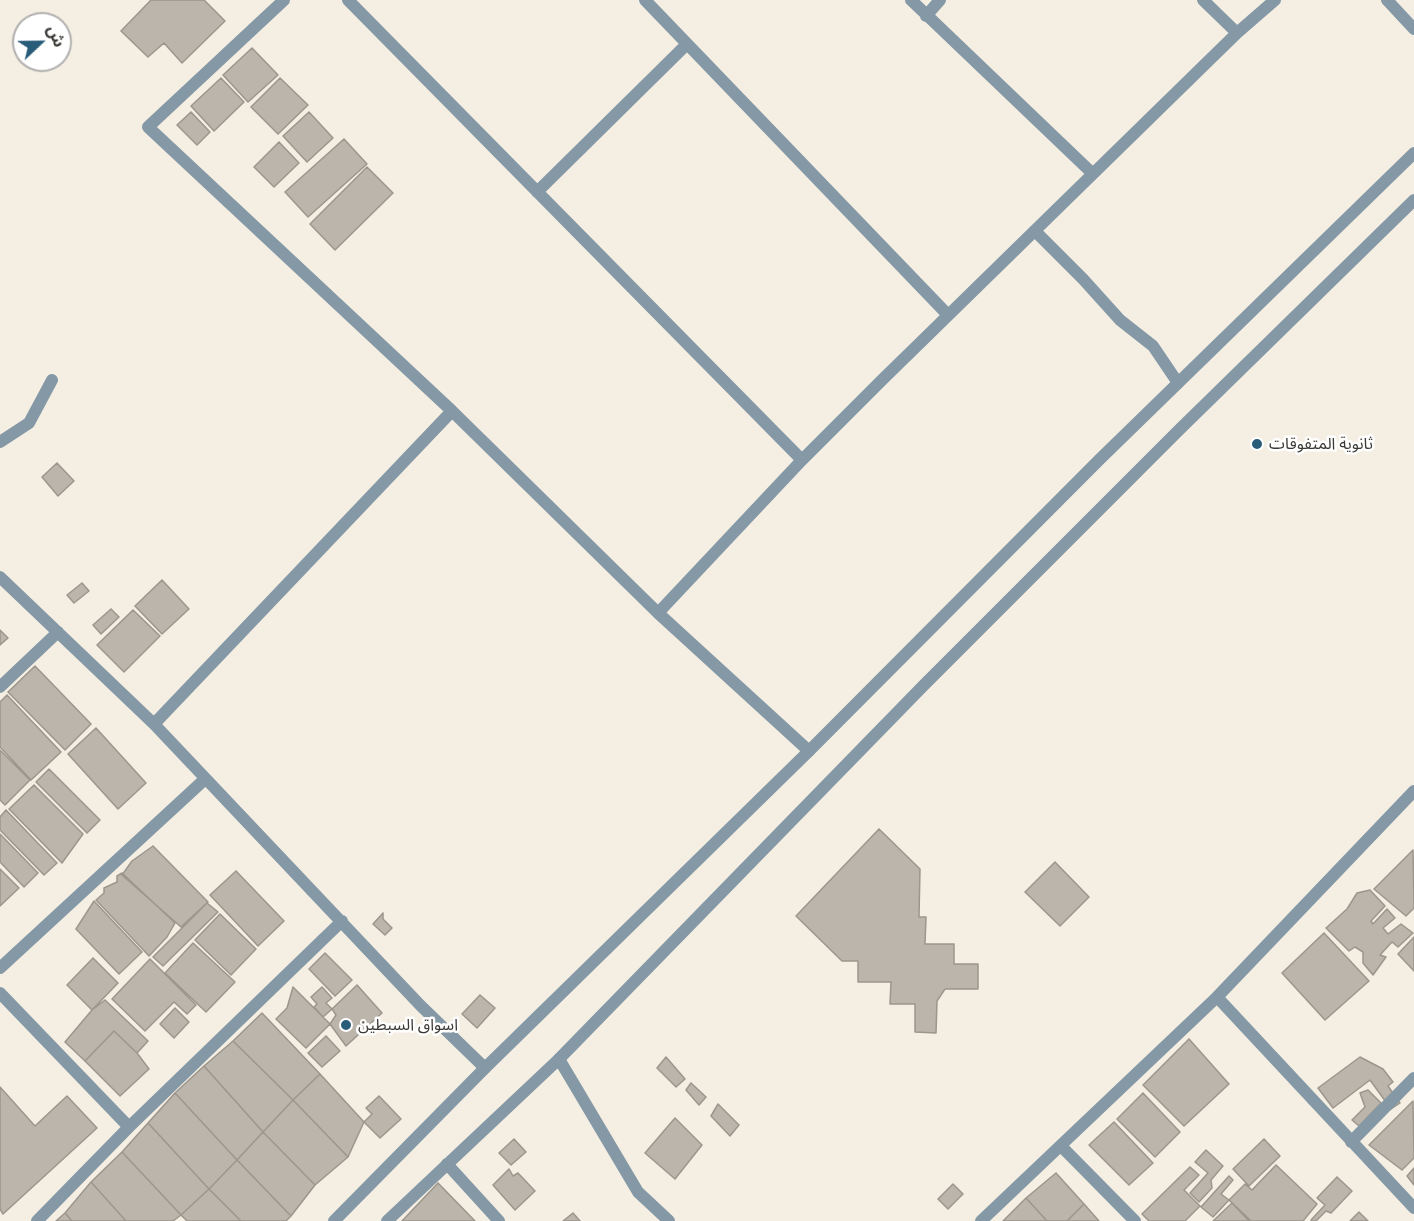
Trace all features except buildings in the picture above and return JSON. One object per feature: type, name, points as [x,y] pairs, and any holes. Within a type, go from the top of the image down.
[{"type":"street","points":[[284,0],[148,127],[452,411],[658,613],[809,751]]},
{"type":"street","points":[[348,0],[802,460]]},
{"type":"street","points":[[645,0],[948,315]]},
{"type":"street","points":[[911,0],[1092,173]]},
{"type":"street","points":[[926,16],[940,0]]},
{"type":"street","points":[[1203,0],[1237,33]]},
{"type":"street","points":[[658,613],[802,460],[1092,173],[1237,33],[1275,0]]},
{"type":"street","points":[[1387,0],[1414,29]]},
{"type":"street","points":[[537,192],[687,44]]},
{"type":"street","points":[[334,1221],[485,1068],[1414,153]]},
{"type":"street","points":[[387,1221],[559,1059],[924,685],[1180,429],[1414,201]]},
{"type":"street","points":[[1035,231],[1120,320],[1153,346],[1178,383]]},
{"type":"street","points":[[0,442],[29,423],[52,380]]},
{"type":"street","points":[[154,724],[452,411]]},
{"type":"street","points":[[0,577],[154,724],[204,780],[342,921],[420,1005],[485,1068]]},
{"type":"street","points":[[0,687],[58,632]]},
{"type":"street","points":[[0,968],[204,780]]},
{"type":"street","points":[[981,1221],[1217,997],[1414,791]]},
{"type":"street","points":[[37,1221],[129,1127],[342,921]]},
{"type":"street","points":[[0,993],[129,1127]]},
{"type":"street","points":[[1217,997],[1414,1208]]},
{"type":"street","points":[[559,1059],[639,1192],[669,1221]]},
{"type":"street","points":[[1351,1142],[1414,1078]]},
{"type":"street","points":[[1061,1146],[1135,1221]]},
{"type":"street","points":[[447,1164],[498,1221]]},
{"type":"place","name":"ثانوية المتفوقات","points":[[1257,444]]},
{"type":"place","name":"اسواق السبطين","points":[[346,1025]]}]
